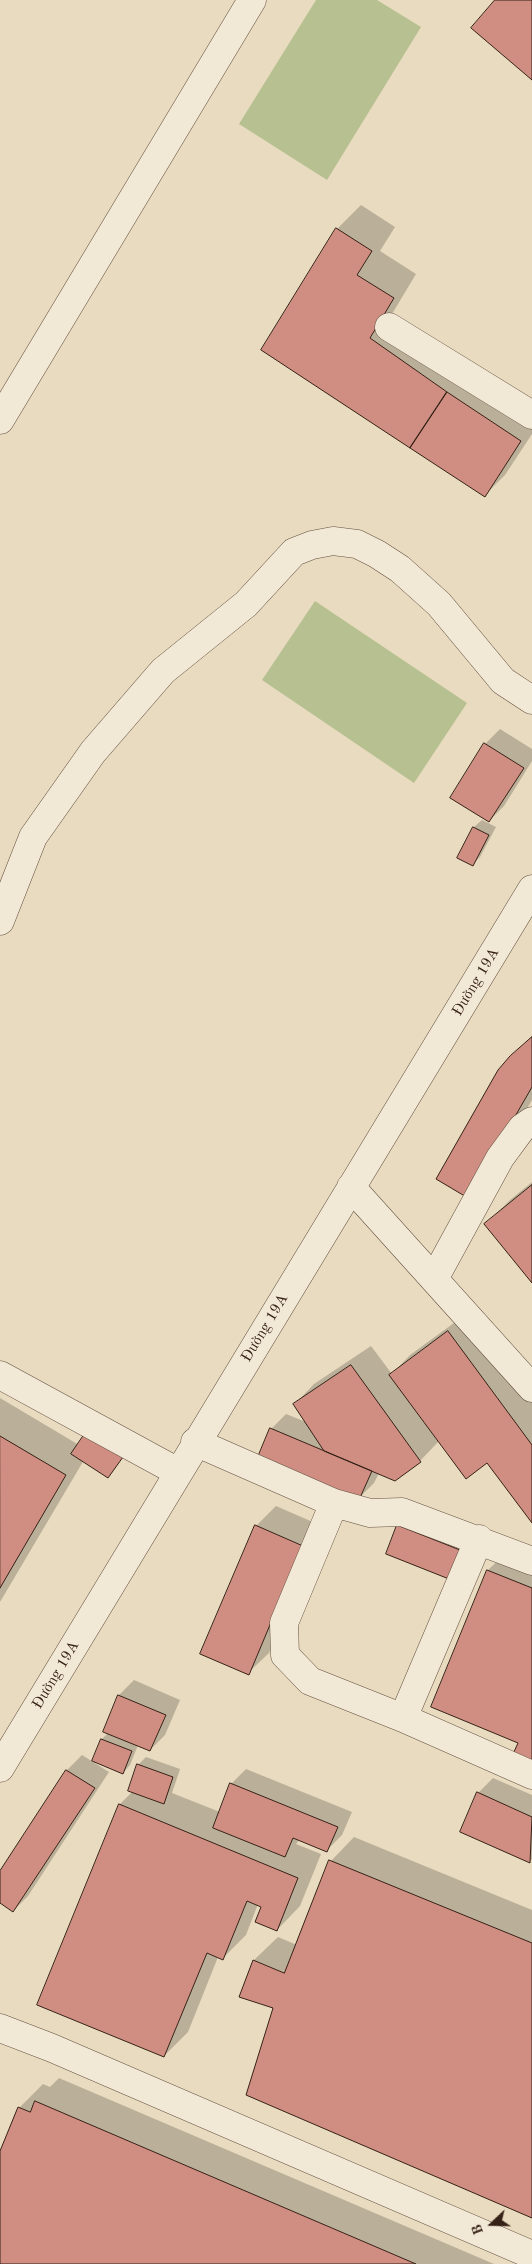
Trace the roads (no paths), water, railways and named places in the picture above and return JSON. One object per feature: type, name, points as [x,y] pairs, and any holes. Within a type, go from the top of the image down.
[{"type":"street","points":[[0,420],[252,0]]},
{"type":"street","points":[[389,327],[532,415]]},
{"type":"street","points":[[0,921],[33,837],[93,752],[163,671],[246,604],[294,552],[312,545],[333,541],[357,544],[377,554],[400,569],[439,604],[503,681],[532,700]]},
{"type":"street","name":"Đường 19A","points":[[0,1768],[532,889]]},
{"type":"street","points":[[434,1279],[500,1158],[522,1128],[532,1121]]},
{"type":"street","points":[[351,1188],[532,1388]]},
{"type":"street","points":[[0,1375],[178,1472]]},
{"type":"street","points":[[196,1442],[334,1503],[370,1513],[402,1512],[532,1560]]},
{"type":"street","points":[[334,1503],[284,1623],[285,1655],[310,1681],[403,1718],[532,1775]]},
{"type":"street","points":[[403,1718],[479,1539]]},
{"type":"street","points":[[0,2028],[52,2048],[386,2194],[532,2255]]}]
